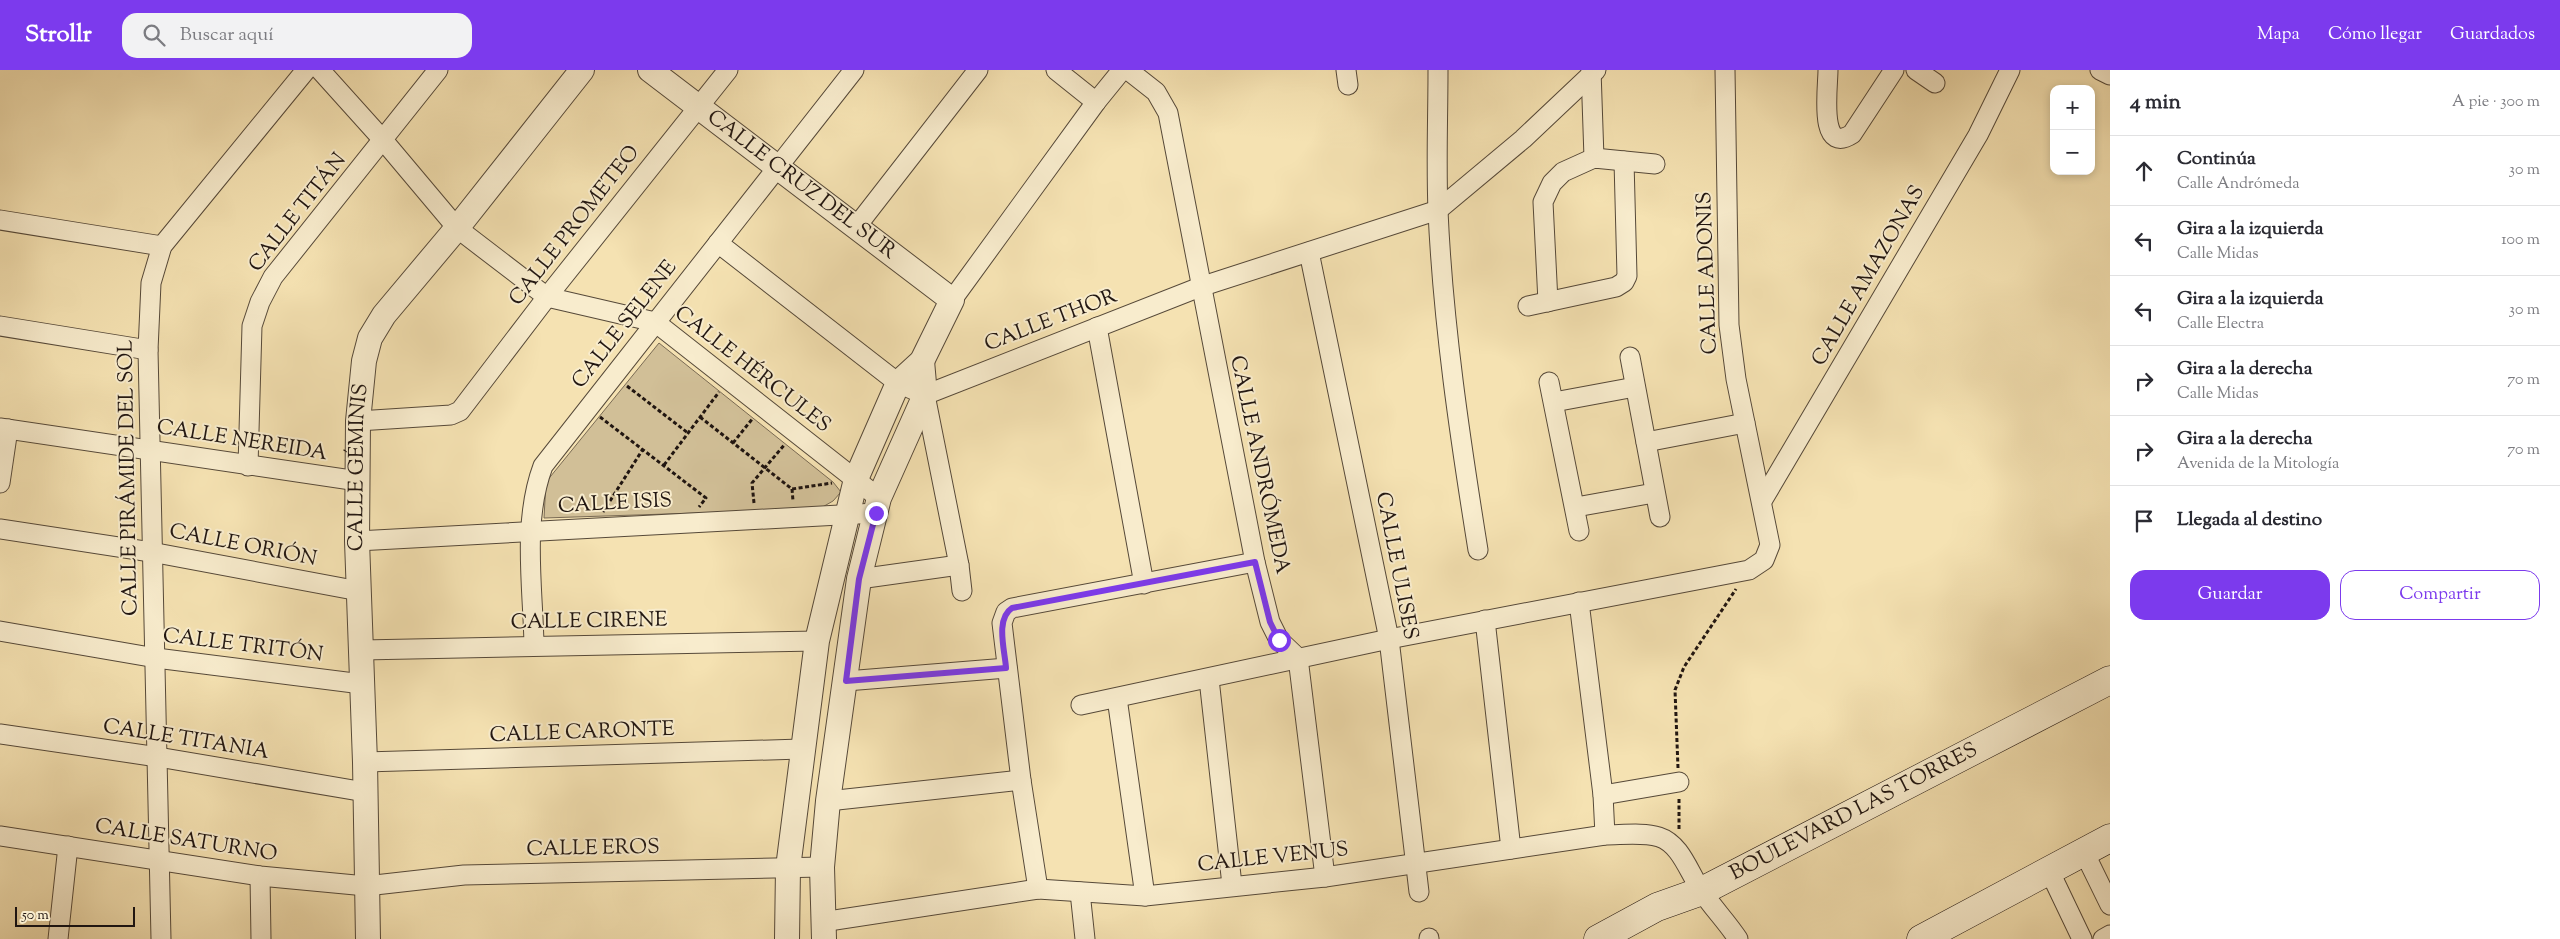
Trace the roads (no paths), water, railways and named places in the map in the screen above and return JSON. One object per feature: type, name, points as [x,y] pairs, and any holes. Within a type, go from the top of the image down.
[{"type":"main road","name":"BOULEVARD LAS TORRES","points":[[1598,939],[1657,907],[1702,891],[2110,680]]},
{"type":"main road","points":[[1921,939],[2110,838]]},
{"type":"street","name":"CALLE PIRÁMIDE DEL SOL","points":[[161,939],[156,658],[151,552],[148,350],[151,284],[162,246],[306,70]]},
{"type":"street","name":"CALLE HÉRCULES","points":[[320,70],[383,140],[457,228],[547,297],[655,322],[856,479],[877,505]]},
{"type":"street","name":"CALLE TITÁN","points":[[248,466],[252,326],[260,302],[273,277],[438,70]]},
{"type":"street","name":"CALLE GÉMINIS","points":[[368,939],[362,650],[357,541],[358,421],[364,361],[370,338],[384,315],[457,228],[582,70]]},
{"type":"street","name":"CALLE CRUZ DEL SUR","points":[[650,70],[779,166],[952,300]]},
{"type":"street","name":"CALLE PROMETEO","points":[[358,421],[451,415],[460,411],[547,297],[728,70]]},
{"type":"street","name":"CALLE SELENE","points":[[534,645],[531,531],[535,488],[543,466],[854,70]]},
{"type":"street","points":[[856,227],[978,70]]},
{"type":"street","points":[[1056,70],[1096,102]]},
{"type":"street","points":[[787,939],[788,868],[801,749],[817,640],[856,479],[898,383],[922,361],[952,300],[1096,102],[1122,70]]},
{"type":"street","name":"CALLE ANDRÓMEDA","points":[[1128,70],[1156,92],[1168,113],[1200,287],[1255,562],[1270,622],[1279,640],[1298,658]]},
{"type":"street","points":[[1438,70],[1438,210],[1448,327],[1461,440],[1478,550]]},
{"type":"street","name":"CALLE ADONIS","points":[[1579,602],[1756,565],[1770,545],[1745,423],[1729,325],[1725,70]]},
{"type":"street","points":[[1828,70],[1828,125],[1831,135],[1837,139],[1844,139],[1852,134],[1894,70]]},
{"type":"street","points":[[1916,70],[1935,83]]},
{"type":"street","name":"CALLE AMAZONAS","points":[[1762,501],[1978,135],[2010,70]]},
{"type":"street","points":[[2100,70],[2110,75]]},
{"type":"street","points":[[1438,210],[1523,139],[1593,72]]},
{"type":"street","points":[[1593,72],[1594,158]]},
{"type":"street","points":[[1548,302],[1543,202],[1546,192],[1564,172],[1594,158],[1655,164]]},
{"type":"street","points":[[1528,306],[1616,287],[1624,282],[1627,276],[1624,161]]},
{"type":"street","name":"CALLE THOR","points":[[925,395],[1200,287],[1438,210]]},
{"type":"street","points":[[0,220],[162,246]]},
{"type":"street","points":[[718,243],[898,383],[925,395]]},
{"type":"street","name":"CALLE ULISES","points":[[1309,252],[1389,639],[1419,892]]},
{"type":"street","points":[[0,326],[148,350]]},
{"type":"street","points":[[1098,327],[1144,584]]},
{"type":"street","points":[[1630,357],[1660,517]]},
{"type":"street","points":[[922,361],[925,395],[959,565],[962,591]]},
{"type":"street","points":[[1549,382],[1576,507],[1579,531]]},
{"type":"street","points":[[1554,402],[1635,387]]},
{"type":"street","points":[[823,931],[822,866],[828,801],[859,579],[877,505],[925,395]]},
{"type":"street","points":[[1646,442],[1745,423]]},
{"type":"street","points":[[0,483],[4,429]]},
{"type":"street","name":"CALLE NEREIDA","points":[[4,429],[358,481]]},
{"type":"street","points":[[1576,507],[1654,493]]},
{"type":"street","name":"CALLE ISIS","points":[[357,541],[847,515],[877,505]]},
{"type":"street","name":"CALLE ORIÓN","points":[[0,529],[151,552],[359,591]]},
{"type":"street","points":[[1038,889],[1006,668],[1002,623],[1006,612],[1012,608],[1255,562]]},
{"type":"street","points":[[859,579],[959,565]]},
{"type":"street","points":[[1081,705],[1389,639],[1579,602],[1603,795],[1605,835]]},
{"type":"street","points":[[1485,620],[1511,849]]},
{"type":"street","name":"CALLE TRITÓN","points":[[0,631],[156,658],[362,684]]},
{"type":"street","name":"CALLE CIRENE","points":[[362,650],[817,640]]},
{"type":"street","points":[[1298,658],[1325,877]]},
{"type":"street","points":[[846,681],[1006,668]]},
{"type":"street","points":[[1209,679],[1232,885]]},
{"type":"street","points":[[1118,698],[1145,896]]},
{"type":"street","name":"CALLE TITANIA","points":[[0,734],[158,757],[365,792]]},
{"type":"street","name":"CALLE CARONTE","points":[[365,762],[801,749]]},
{"type":"street","points":[[828,801],[1021,780]]},
{"type":"street","points":[[1603,795],[1679,782]]},
{"type":"street","name":"CALLE VENUS","points":[[823,931],[1038,889],[1145,896],[1232,885],[1325,877],[1605,835],[1658,837],[1667,840],[1679,854],[1702,891],[1722,914],[1738,939]]},
{"type":"street","name":"CALLE SATURNO","points":[[0,836],[260,876],[366,886]]},
{"type":"street","points":[[58,939],[68,846]]},
{"type":"street","points":[[2084,852],[2110,905]]},
{"type":"street","name":"CALLE EROS","points":[[366,886],[464,875],[822,866]]},
{"type":"street","points":[[2049,870],[2082,939]]},
{"type":"street","points":[[260,876],[261,939]]},
{"type":"street","points":[[1080,892],[1084,939]]},
{"type":"street","points":[[2103,939],[2110,935]]}]
